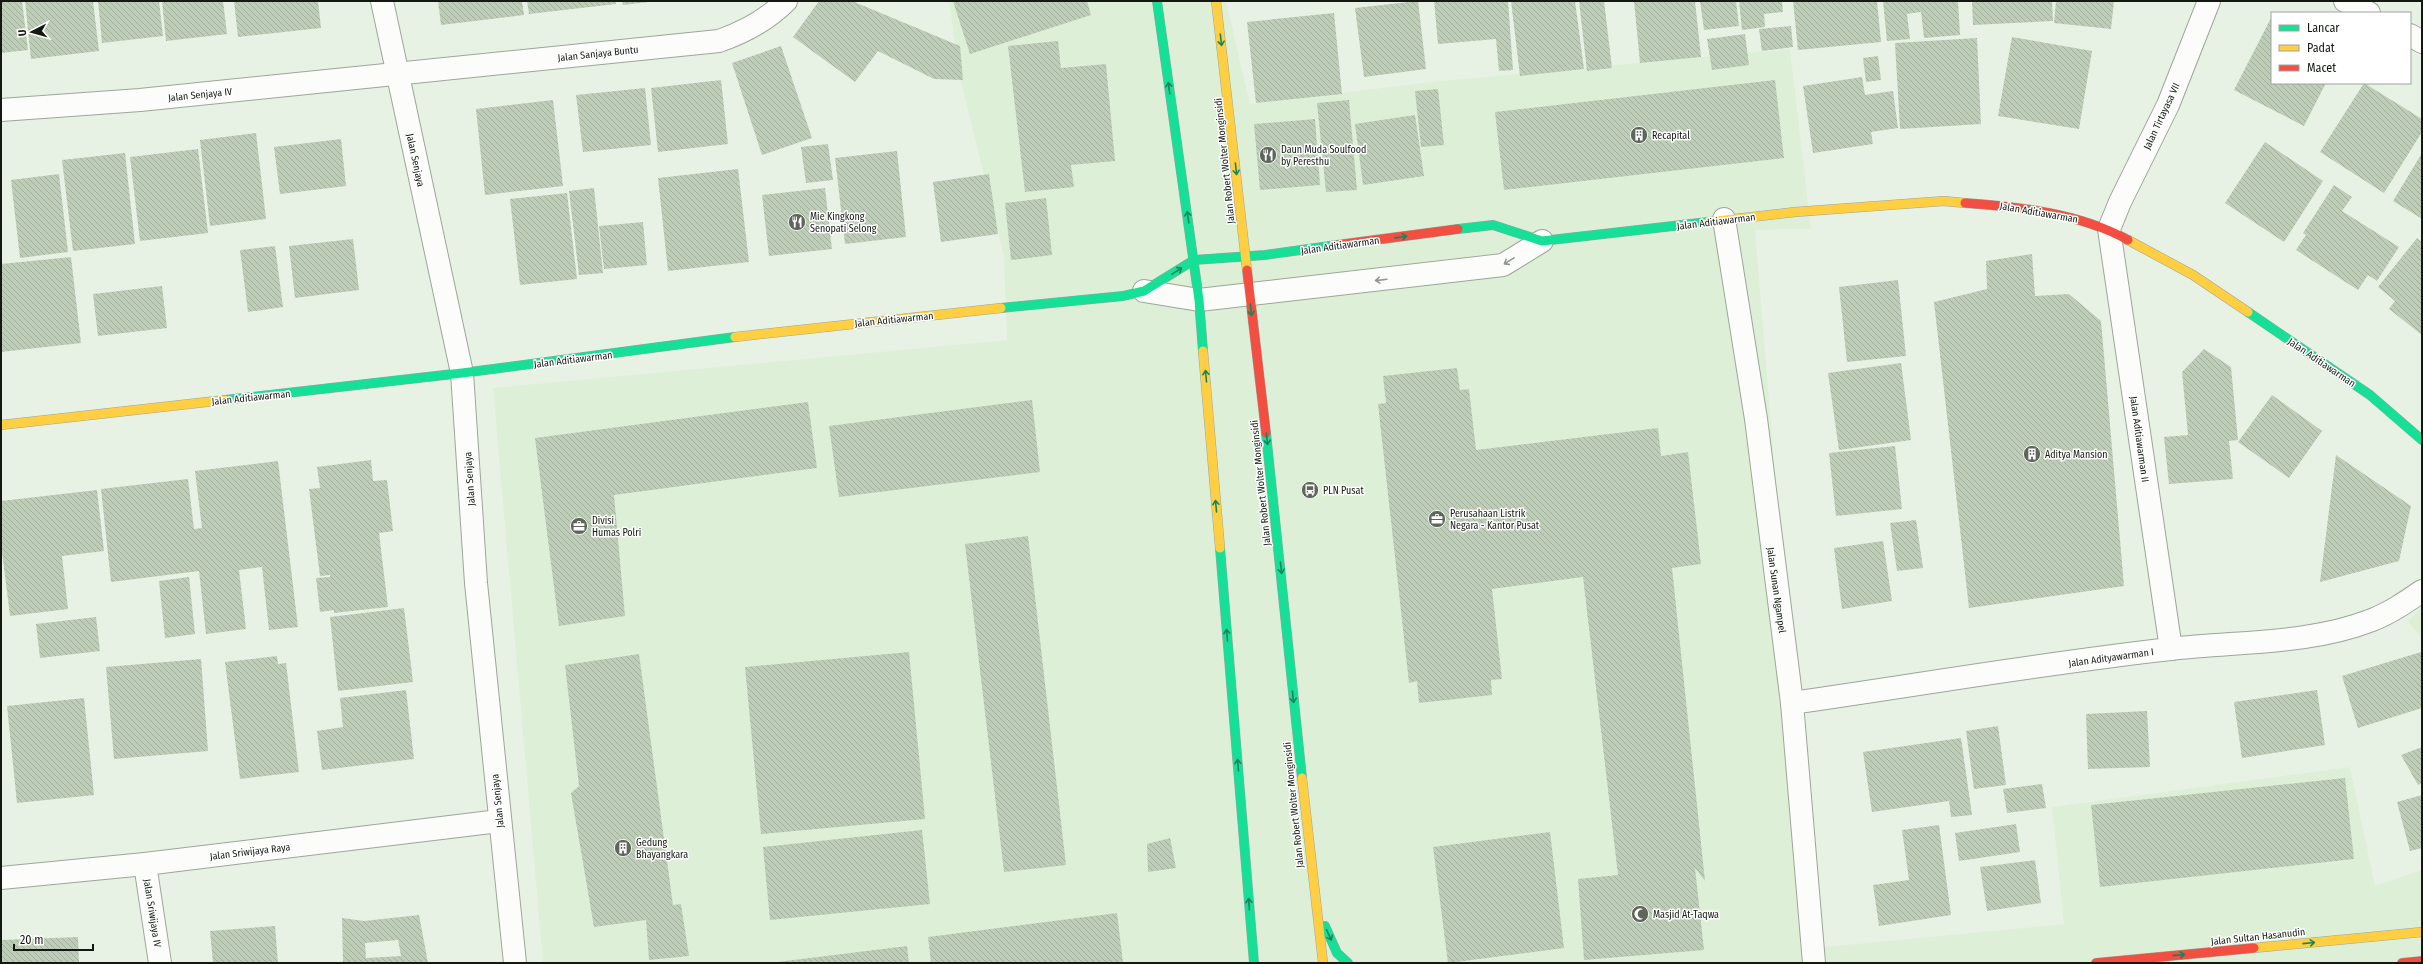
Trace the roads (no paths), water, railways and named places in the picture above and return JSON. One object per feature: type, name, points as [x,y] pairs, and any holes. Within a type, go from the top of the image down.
[{"type":"street","name":"Jalan Senjaya","points":[[382,1],[399,73],[462,373],[476,583],[499,821],[515,963]]},
{"type":"street","name":"Jalan Sanjaya Buntu","points":[[399,73],[719,41],[739,34],[771,15],[786,1]]},
{"type":"street","points":[[1157,1],[1199,300],[1254,963]]},
{"type":"street","name":"Jalan Robert Wolter Monginsidi","points":[[1216,1],[1249,295],[1273,489],[1315,905],[1324,963]]},
{"type":"street","name":"Jalan Tirtayasa VII","points":[[2109,229],[2120,202],[2168,105],[2209,1]]},
{"type":"street","points":[[2345,1],[2367,12]]},
{"type":"street","points":[[2411,36],[2422,42]]},
{"type":"street","name":"Jalan Senjaya IV","points":[[1,110],[140,100],[399,73]]},
{"type":"street","name":"Jalan Aditiawarman","points":[[1144,292],[1194,260],[1245,257],[1493,225],[1542,241],[1865,205],[1944,201],[2010,206],[2076,218],[2109,229],[2193,275],[2370,395],[2422,440]]},
{"type":"street","name":"Jalan Sunan Ngampel","points":[[1724,220],[1756,419],[1792,703],[1814,963]]},
{"type":"street","name":"Jalan Aditiawarman II","points":[[2109,229],[2171,649]]},
{"type":"street","name":"Jalan Aditiawarman","points":[[1,425],[462,373],[815,327],[1123,296],[1144,292],[1199,300],[1503,265],[1542,241]]},
{"type":"street","name":"Jalan Adityawarman I","points":[[1792,703],[2171,649],[2289,639],[2333,632],[2372,620],[2404,604],[2422,591]]},
{"type":"street","name":"Jalan Sriwijaya Raya","points":[[1,878],[145,864],[499,821]]},
{"type":"street","name":"Jalan Sriwijaya IV","points":[[145,864],[160,963]]},
{"type":"street","points":[[1315,905],[1337,953],[1348,963]]},
{"type":"street","name":"Jalan Sultan Hasanudin","points":[[2096,963],[2124,962],[2422,932]]},
{"type":"street","points":[[1244,963],[1252,943]]},
{"type":"street","points":[[2402,963],[2422,961]]},
{"type":"place","name":"Recapital","points":[[1639,135]]},
{"type":"place","name":"Daun Muda Soulfood by Peresthu","points":[[1268,155]]},
{"type":"place","name":"Mie Kingkong Senopati Selong","points":[[797,222]]},
{"type":"place","name":"Aditya Mansion","points":[[2032,454]]},
{"type":"place","name":"PLN Pusat","points":[[1310,490]]},
{"type":"place","name":"Perusahaan Listrik Negara - Kantor Pusat","points":[[1437,519]]},
{"type":"place","name":"Divisi Humas Polri","points":[[579,526]]},
{"type":"place","name":"Gedung Bhayangkara","points":[[623,848]]},
{"type":"place","name":"Masjid At-Taqwa","points":[[1640,914]]}]
